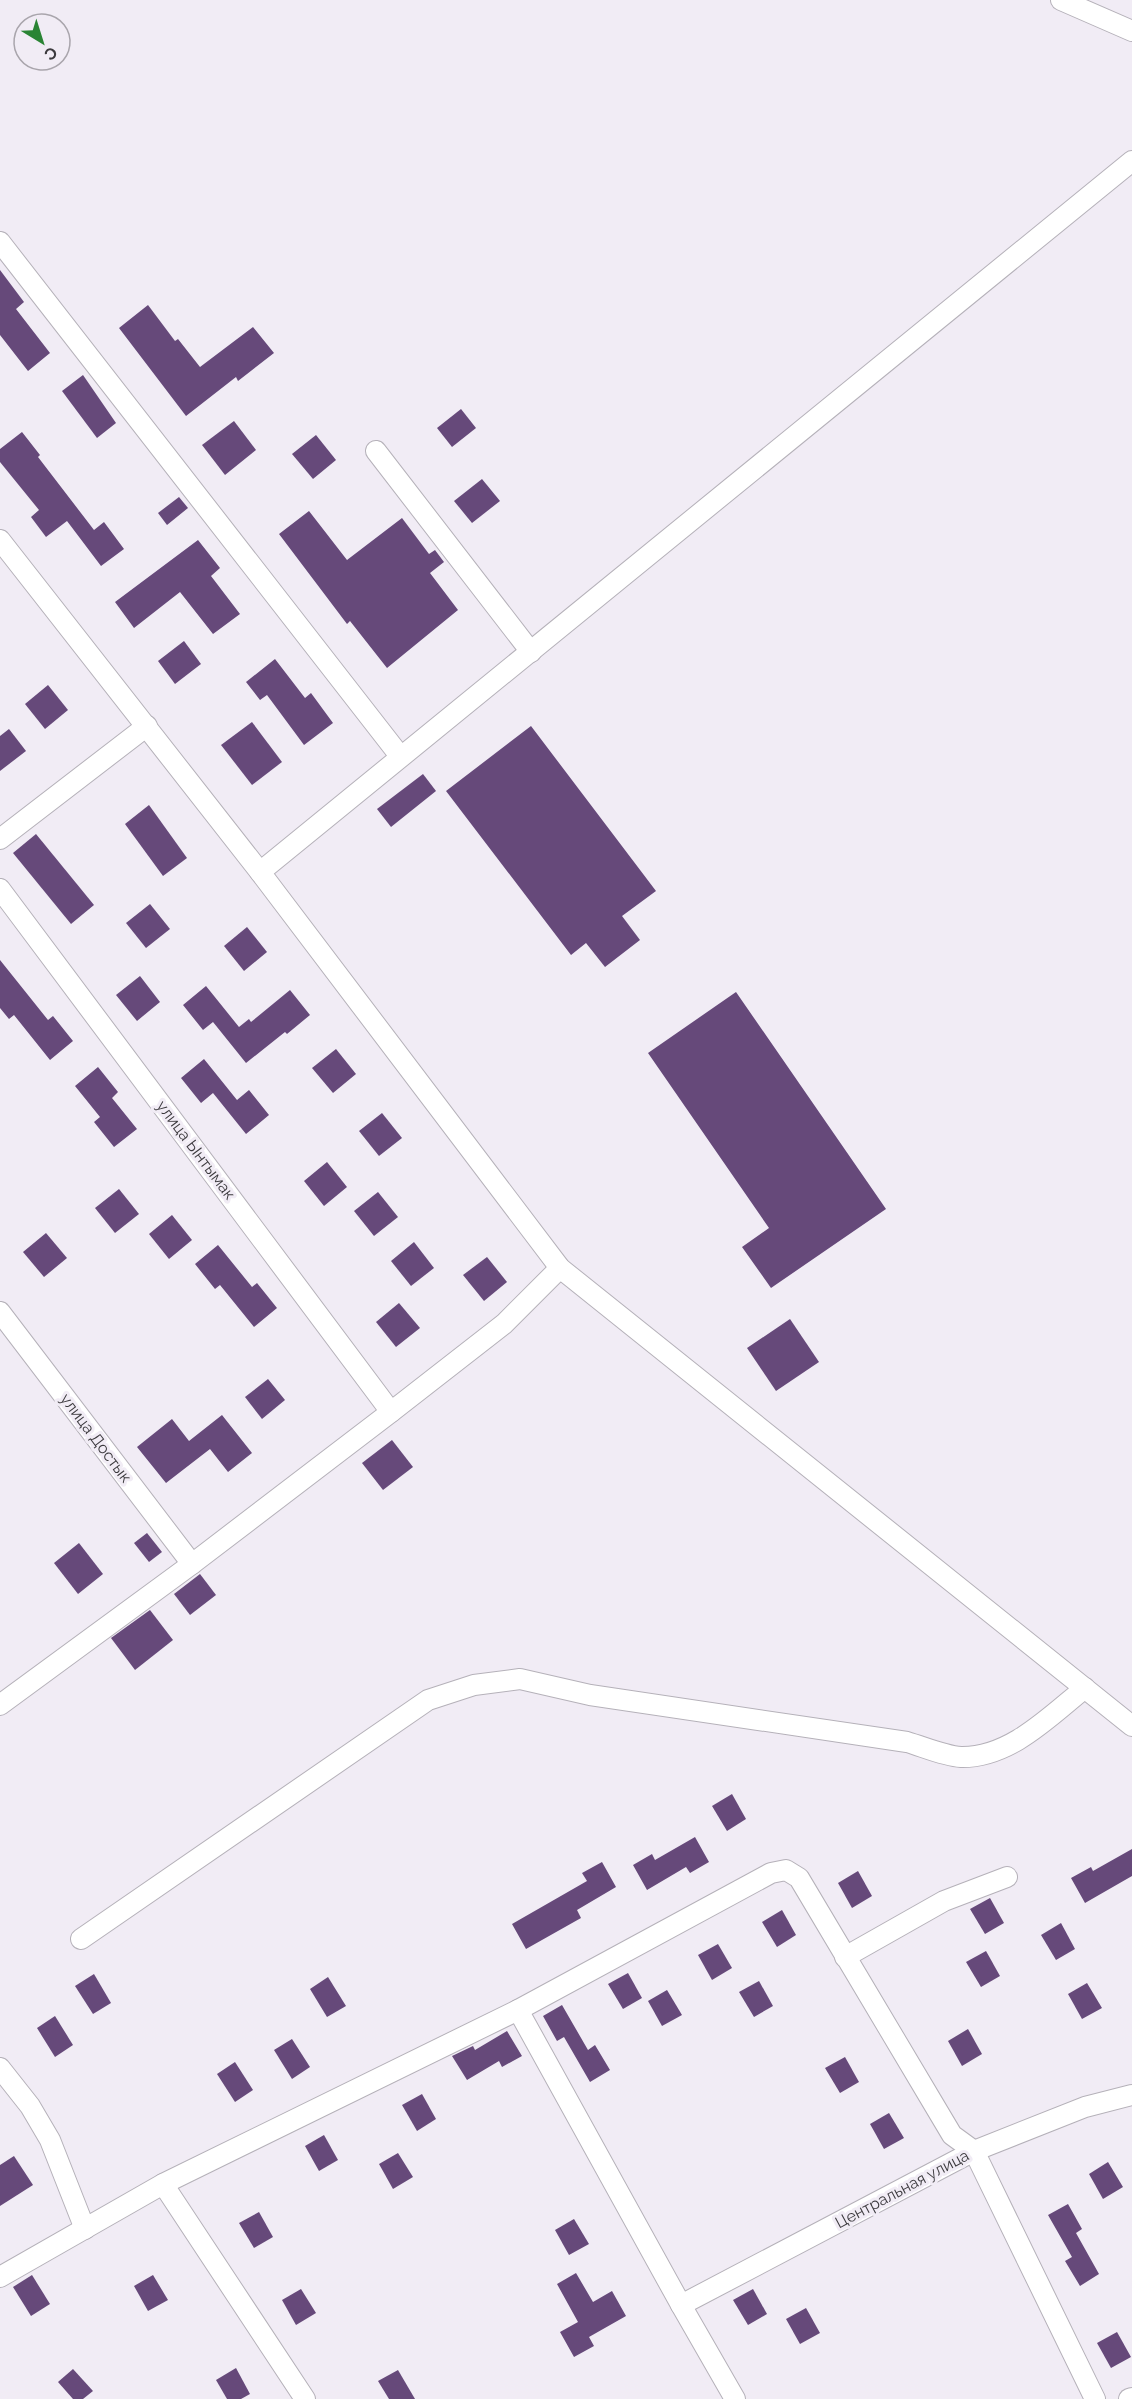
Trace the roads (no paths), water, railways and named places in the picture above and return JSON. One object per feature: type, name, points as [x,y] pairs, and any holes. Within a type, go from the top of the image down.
[{"type":"street","points":[[1061,0],[1132,31]]},
{"type":"street","points":[[260,872],[1132,161]]},
{"type":"street","points":[[0,242],[400,756]]},
{"type":"street","points":[[376,451],[531,652]]},
{"type":"street","points":[[0,540],[260,872],[561,1268],[1132,1726]]},
{"type":"street","points":[[0,839],[147,726]]},
{"type":"street","name":"улица Ынтымак","points":[[0,889],[392,1412]]},
{"type":"street","points":[[0,1705],[192,1564],[392,1412],[504,1324],[561,1268]]},
{"type":"street","name":"улица Достык","points":[[0,1312],[192,1564]]},
{"type":"street","points":[[81,1939],[428,1700],[474,1685],[520,1679],[590,1695],[907,1742],[958,1757],[986,1754],[1029,1734],[1085,1688]]},
{"type":"street","points":[[0,2277],[163,2184],[518,2010],[771,1873],[786,1870],[799,1878],[952,2135],[974,2151],[1095,2399]]},
{"type":"street","points":[[845,1957],[944,1900],[1007,1877]]},
{"type":"street","points":[[518,2010],[735,2399]]},
{"type":"street","points":[[0,2068],[30,2106],[50,2140],[85,2229]]},
{"type":"street","name":"Центральная улица","points":[[681,2304],[974,2151],[1085,2108],[1132,2095]]},
{"type":"street","points":[[163,2184],[305,2399]]}]
